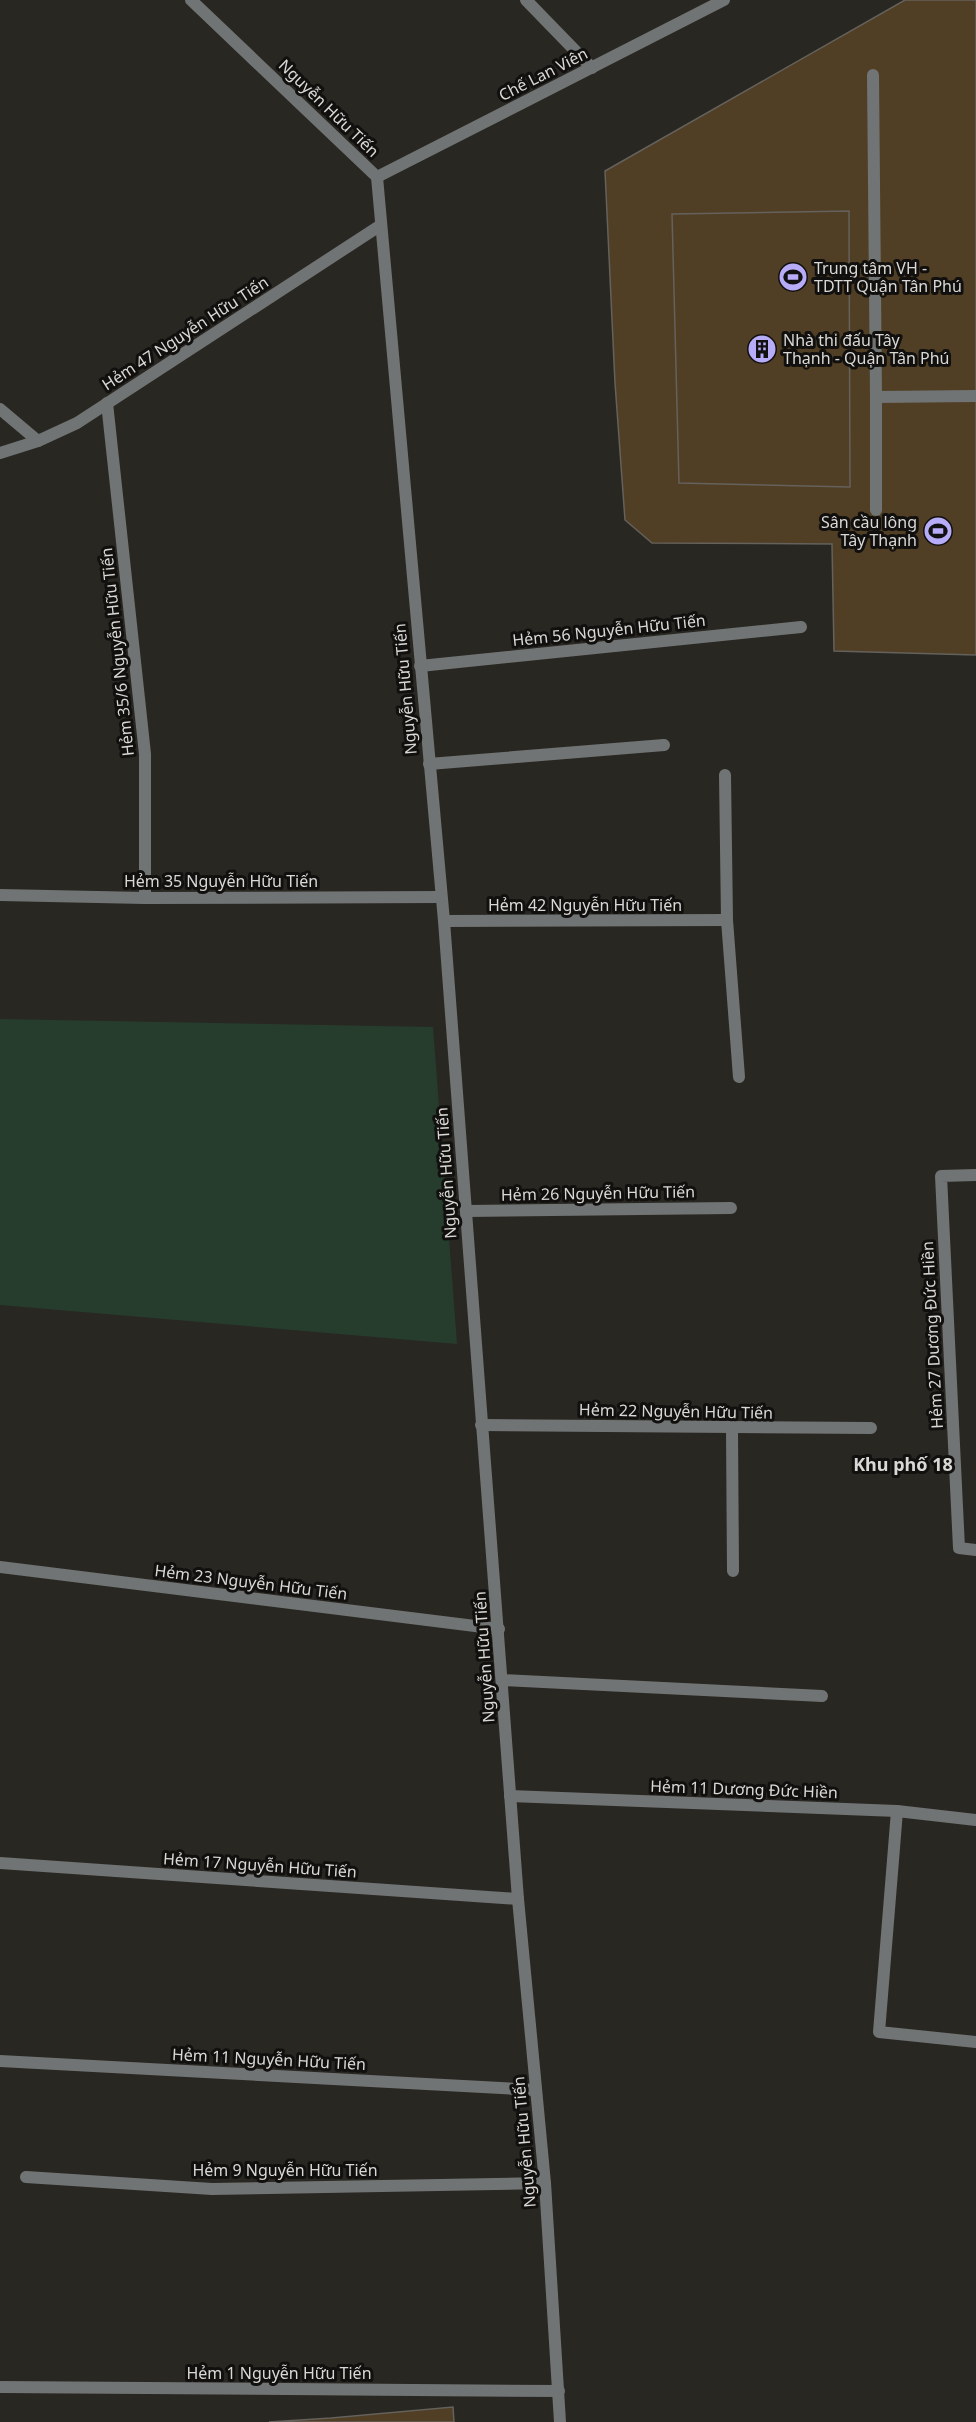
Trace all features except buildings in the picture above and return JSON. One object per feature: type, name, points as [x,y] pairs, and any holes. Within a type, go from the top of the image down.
[{"type":"street","name":"Nguyễn Hữu Tiến","points":[[191,0],[377,177],[444,921],[518,1899],[544,2183],[560,2422]]},
{"type":"street","points":[[526,0],[592,68]]},
{"type":"street","name":"Chế Lan Viên","points":[[377,177],[724,0]]},
{"type":"street","points":[[873,75],[876,510]]},
{"type":"street","name":"Hẻm 47 Nguyễn Hữu Tiến","points":[[0,453],[39,441],[77,423],[381,225]]},
{"type":"street","points":[[876,397],[976,396]]},
{"type":"street","name":"Hẻm 35/6 Nguyễn Hữu Tiến","points":[[108,403],[145,754],[145,898]]},
{"type":"street","points":[[0,409],[39,441]]},
{"type":"street","name":"Hẻm 56 Nguyễn Hữu Tiến","points":[[420,666],[801,627]]},
{"type":"street","points":[[429,764],[664,745]]},
{"type":"street","points":[[725,775],[727,920],[739,1077]]},
{"type":"street","name":"Hẻm 35 Nguyễn Hữu Tiến","points":[[0,895],[145,898],[441,897]]},
{"type":"street","name":"Hẻm 42 Nguyễn Hữu Tiến","points":[[444,921],[727,920]]},
{"type":"street","name":"Hẻm 27 Dương Đức Hiền","points":[[976,1174],[941,1176],[959,1548],[976,1550]]},
{"type":"street","name":"Hẻm 26 Nguyễn Hữu Tiến","points":[[466,1211],[731,1208]]},
{"type":"street","name":"Hẻm 22 Nguyễn Hữu Tiến","points":[[481,1425],[732,1429],[871,1428]]},
{"type":"street","points":[[732,1429],[733,1571]]},
{"type":"street","name":"Hẻm 23 Nguyễn Hữu Tiến","points":[[0,1567],[499,1629]]},
{"type":"street","points":[[502,1680],[822,1696]]},
{"type":"street","name":"Hẻm 11 Dương Đức Hiền","points":[[510,1796],[897,1811],[976,1820]]},
{"type":"street","points":[[897,1811],[879,2032],[976,2042]]},
{"type":"street","name":"Hẻm 17 Nguyễn Hữu Tiến","points":[[0,1863],[518,1899]]},
{"type":"street","name":"Hẻm 11 Nguyễn Hữu Tiến","points":[[0,2061],[536,2090]]},
{"type":"street","name":"Hẻm 9 Nguyễn Hữu Tiến","points":[[26,2177],[212,2189],[544,2183]]},
{"type":"street","name":"Hẻm 1 Nguyễn Hữu Tiến","points":[[0,2387],[559,2391]]},
{"type":"green space","points":[[0,1019],[433,1027],[457,1344],[0,1305]]},
{"type":"place","name":"Trung tâm VH - TDTT Quận Tân Phú","points":[[793,277]]},
{"type":"place","name":"Nhà thi đấu Tây Thạnh - Quận Tân Phú","points":[[762,349]]},
{"type":"place","name":"Sân cầu lông Tây Thạnh","points":[[938,531]]},
{"type":"district","name":"Khu phố 18","points":[[903,1465]]}]
